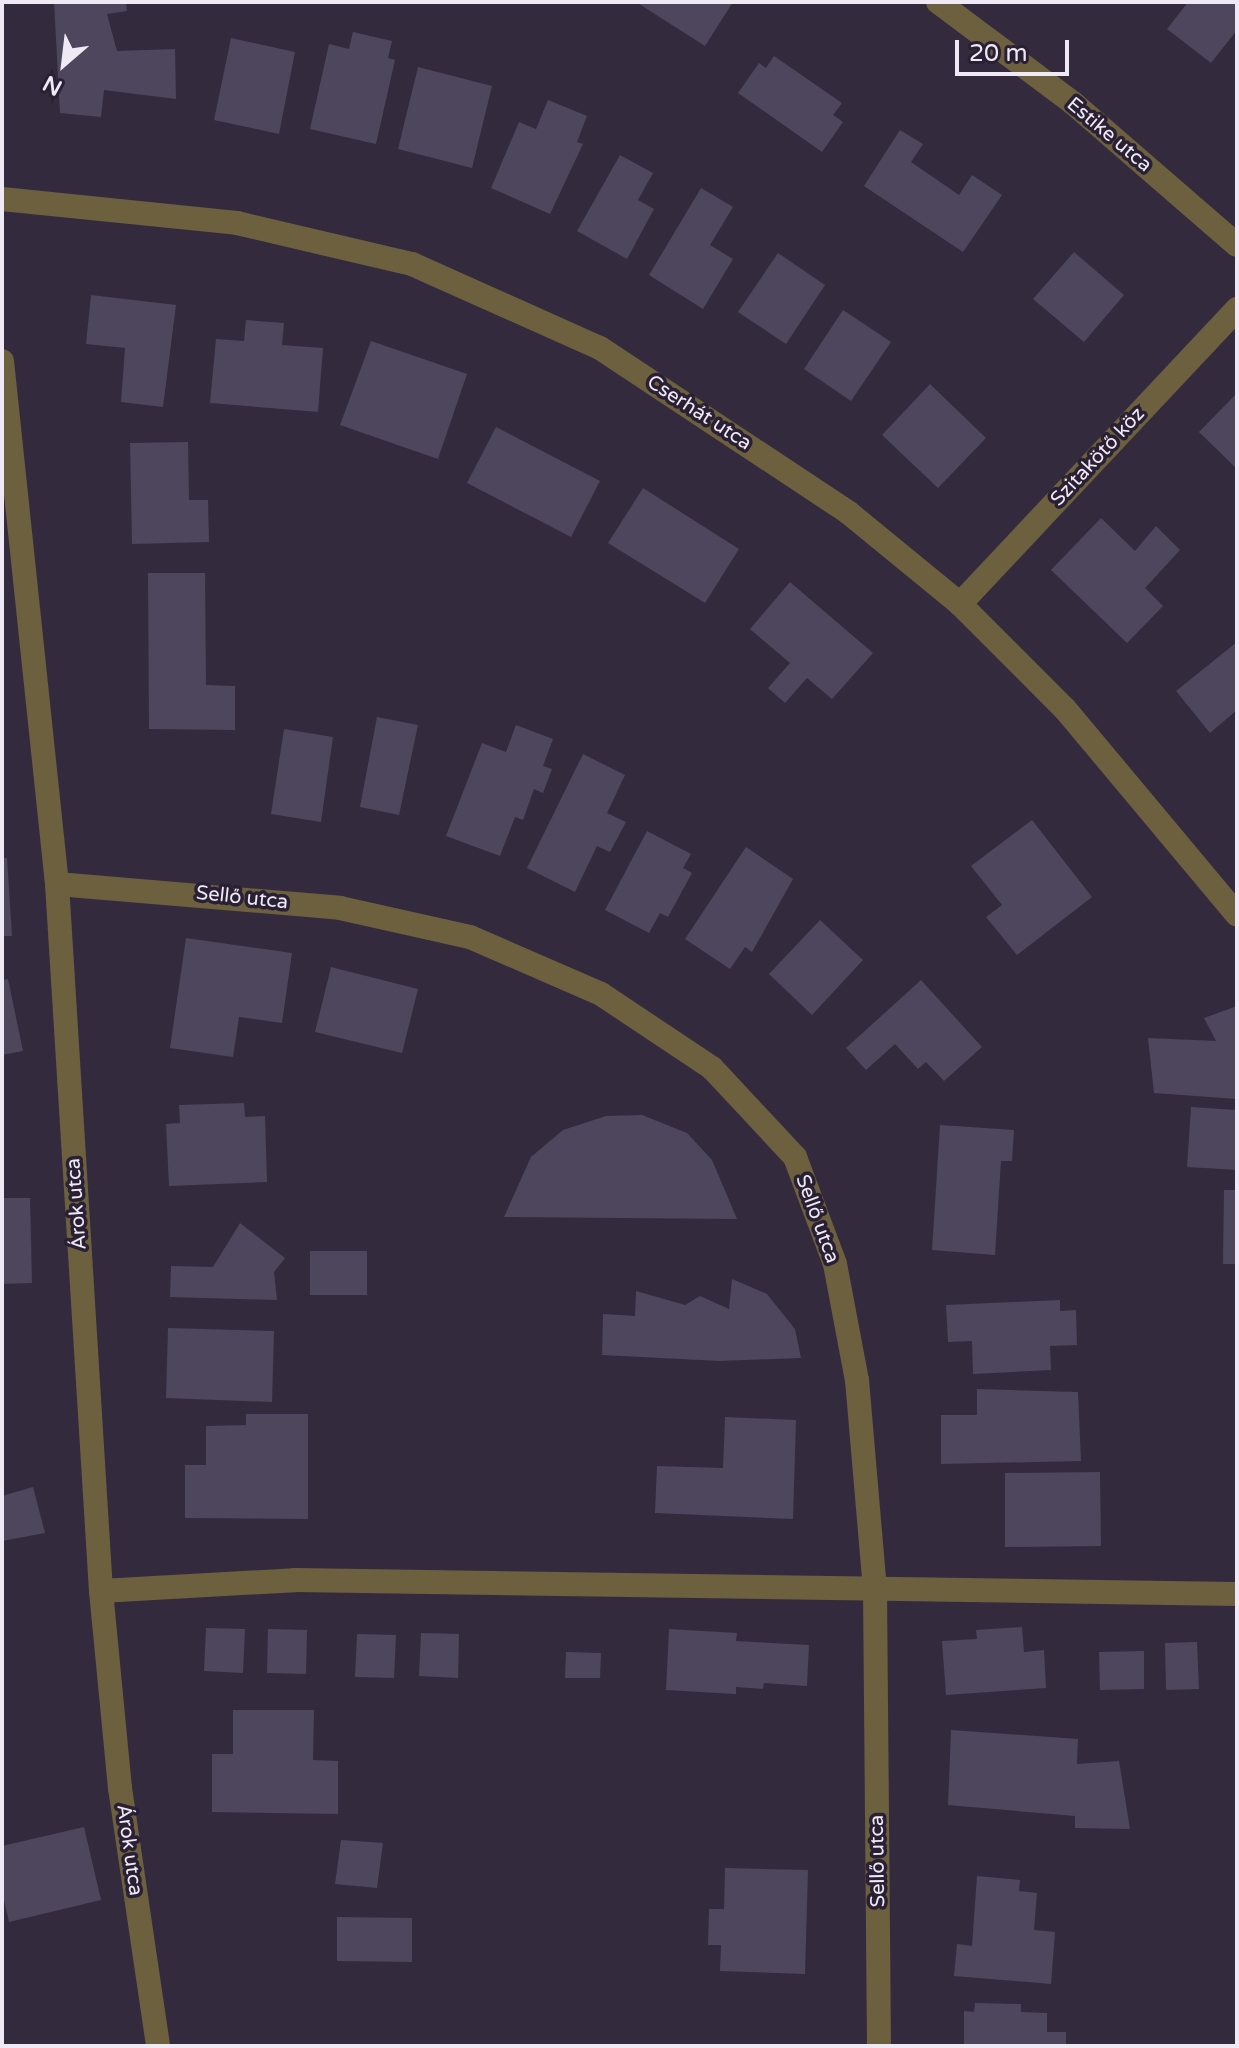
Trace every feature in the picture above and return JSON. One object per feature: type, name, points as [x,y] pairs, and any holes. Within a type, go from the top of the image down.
[{"type":"street","name":"Estike utca","points":[[938,2],[1073,103],[1237,245]]},
{"type":"street","name":"Cserhát utca","points":[[2,199],[237,223],[412,264],[600,348],[849,513],[960,604],[1065,709],[1237,915]]},
{"type":"street","name":"Szitakötő köz","points":[[960,604],[1237,309]]},
{"type":"street","name":"Árok utca","points":[[2,361],[57,884],[101,1591],[120,1788],[158,2046]]},
{"type":"street","name":"Sellő utca","points":[[57,884],[340,908],[470,937],[601,994],[712,1068],[795,1157],[835,1264],[857,1380],[875,1588],[879,2046]]},
{"type":"street","points":[[101,1591],[295,1580],[1237,1594]]},
{"type":"building","points":[[54,2],[126,2],[127,11],[107,14],[117,51],[175,49],[176,99],[104,90],[101,117],[60,113]]},
{"type":"building","points":[[636,2],[733,2],[705,46]]},
{"type":"building","points":[[1188,2],[1237,2],[1237,30],[1211,63],[1167,29]]},
{"type":"building","points":[[353,32],[392,41],[388,58],[395,60],[376,144],[310,129],[329,44],[349,49]]},
{"type":"building","points":[[231,38],[295,52],[279,134],[214,120]]},
{"type":"building","points":[[774,56],[842,103],[833,115],[843,122],[822,152],[738,93],[759,63],[766,68]]},
{"type":"building","points":[[418,67],[492,86],[472,168],[398,149]]},
{"type":"building","points":[[548,100],[587,116],[577,142],[583,144],[550,214],[491,188],[519,122],[536,129]]},
{"type":"building","points":[[900,130],[923,144],[911,162],[959,195],[972,175],[1002,195],[963,252],[864,186]]},
{"type":"building","points":[[620,155],[653,173],[638,200],[654,209],[627,259],[577,231]]},
{"type":"building","points":[[701,188],[733,207],[710,245],[733,259],[703,309],[649,275]]},
{"type":"building","points":[[1074,252],[1124,295],[1084,342],[1033,299]]},
{"type":"building","points":[[778,253],[825,285],[786,344],[738,312]]},
{"type":"building","points":[[91,295],[176,305],[163,407],[121,402],[125,348],[86,344]]},
{"type":"building","points":[[843,310],[891,342],[851,401],[804,369]]},
{"type":"building","points":[[246,320],[284,323],[282,345],[323,348],[318,412],[210,403],[216,339],[244,341]]},
{"type":"building","points":[[371,341],[467,374],[438,459],[340,425]]},
{"type":"building","points":[[930,384],[986,438],[938,488],[882,435]]},
{"type":"building","points":[[1237,393],[1237,469],[1199,432]]},
{"type":"building","points":[[496,427],[600,481],[571,537],[467,483]]},
{"type":"building","points":[[188,442],[189,500],[208,500],[209,542],[132,544],[130,443]]},
{"type":"building","points":[[643,488],[739,549],[705,603],[608,543]]},
{"type":"building","points":[[1101,518],[1135,551],[1156,526],[1180,550],[1145,588],[1163,606],[1127,643],[1051,570]]},
{"type":"building","points":[[148,573],[205,573],[206,685],[235,686],[235,730],[149,729]]},
{"type":"building","points":[[790,582],[873,653],[832,699],[807,678],[785,703],[768,688],[790,663],[750,629]]},
{"type":"building","points":[[1237,642],[1237,710],[1210,733],[1176,691]]},
{"type":"building","points":[[377,717],[418,725],[399,815],[360,807]]},
{"type":"building","points":[[516,725],[553,739],[543,766],[552,769],[543,793],[534,789],[523,820],[515,817],[500,856],[446,836],[482,743],[506,752]]},
{"type":"building","points":[[284,729],[333,737],[321,822],[271,814]]},
{"type":"building","points":[[583,754],[625,775],[607,813],[626,822],[610,852],[597,846],[575,892],[527,868]]},
{"type":"building","points":[[1032,820],[1092,897],[1017,955],[986,917],[1002,905],[971,866]]},
{"type":"building","points":[[647,831],[691,854],[683,868],[692,873],[668,917],[660,913],[649,933],[605,910]]},
{"type":"building","points":[[746,847],[793,879],[752,952],[745,947],[730,969],[685,939]]},
{"type":"building","points":[[2,858],[7,858],[12,936],[2,936]]},
{"type":"building","points":[[820,920],[863,960],[812,1015],[769,974]]},
{"type":"building","points":[[186,938],[292,953],[282,1023],[239,1017],[233,1057],[170,1048]]},
{"type":"building","points":[[331,967],[418,989],[402,1053],[315,1032]]},
{"type":"building","points":[[8,979],[23,1051],[2,1055],[2,980]]},
{"type":"building","points":[[921,980],[982,1047],[944,1081],[926,1062],[918,1069],[895,1044],[866,1070],[846,1048]]},
{"type":"building","points":[[1237,1006],[1237,1099],[1154,1093],[1148,1038],[1216,1041],[1204,1018]]},
{"type":"building","points":[[244,1103],[245,1117],[265,1116],[267,1182],[169,1186],[166,1124],[180,1123],[179,1105]]},
{"type":"building","points":[[1191,1107],[1237,1110],[1237,1170],[1187,1167]]},
{"type":"building","points":[[642,1115],[687,1133],[712,1160],[737,1219],[504,1217],[531,1157],[563,1130],[606,1116]]},
{"type":"building","points":[[940,1125],[1014,1130],[1012,1161],[1001,1161],[995,1255],[932,1250]]},
{"type":"building","points":[[1224,1190],[1237,1190],[1237,1264],[1223,1264]]},
{"type":"building","points":[[2,1198],[30,1198],[32,1283],[2,1284]]},
{"type":"building","points":[[240,1223],[285,1258],[274,1272],[277,1300],[170,1297],[171,1266],[213,1267]]},
{"type":"building","points":[[310,1251],[367,1251],[367,1295],[310,1295]]},
{"type":"building","points":[[732,1279],[767,1294],[795,1329],[801,1358],[720,1361],[602,1355],[603,1314],[635,1316],[636,1291],[685,1305],[700,1296],[729,1309]]},
{"type":"building","points":[[1060,1300],[1060,1311],[1076,1310],[1077,1345],[1050,1346],[1051,1370],[973,1374],[972,1341],[948,1342],[946,1305]]},
{"type":"building","points":[[168,1328],[274,1331],[272,1402],[166,1398]]},
{"type":"building","points":[[977,1389],[1078,1392],[1081,1461],[941,1464],[941,1415],[977,1415]]},
{"type":"building","points":[[246,1414],[308,1414],[308,1519],[185,1518],[185,1465],[206,1465],[206,1426],[246,1425]]},
{"type":"building","points":[[725,1417],[796,1420],[793,1519],[655,1513],[657,1466],[723,1468]]},
{"type":"building","points":[[1100,1472],[1101,1546],[1005,1547],[1005,1473]]},
{"type":"building","points":[[33,1487],[45,1533],[2,1541],[2,1496]]},
{"type":"building","points":[[1022,1627],[1024,1652],[1044,1650],[1046,1688],[946,1695],[942,1641],[977,1639],[976,1630]]},
{"type":"building","points":[[206,1628],[245,1629],[243,1673],[204,1671]]},
{"type":"building","points":[[268,1629],[307,1630],[306,1674],[267,1673]]},
{"type":"building","points":[[669,1629],[737,1633],[736,1641],[809,1645],[807,1686],[764,1683],[763,1689],[736,1687],[736,1694],[666,1690]]},
{"type":"building","points":[[421,1633],[459,1634],[458,1678],[419,1676]]},
{"type":"building","points":[[357,1634],[396,1635],[394,1678],[355,1677]]},
{"type":"building","points":[[1197,1642],[1199,1689],[1166,1690],[1165,1643]]},
{"type":"building","points":[[1144,1651],[1144,1689],[1100,1690],[1099,1652]]},
{"type":"building","points":[[566,1652],[601,1653],[600,1678],[565,1678]]},
{"type":"building","points":[[233,1710],[314,1710],[313,1760],[338,1761],[338,1814],[212,1812],[212,1754],[233,1754]]},
{"type":"building","points":[[951,1730],[1078,1739],[1077,1764],[1119,1761],[1130,1829],[1075,1828],[1075,1816],[948,1805]]},
{"type":"building","points":[[84,1827],[101,1900],[9,1922],[2,1891],[2,1846]]},
{"type":"building","points":[[341,1840],[383,1843],[377,1888],[335,1884]]},
{"type":"building","points":[[725,1868],[808,1870],[805,1974],[720,1971],[721,1945],[708,1945],[709,1909],[724,1909]]},
{"type":"building","points":[[977,1876],[1020,1880],[1019,1891],[1037,1893],[1034,1930],[1055,1932],[1051,1984],[954,1976],[957,1944],[972,1946]]},
{"type":"building","points":[[337,1917],[412,1918],[412,1962],[337,1961]]},
{"type":"building","points":[[975,2003],[1021,2004],[1021,2012],[1047,2013],[1047,2032],[1066,2032],[1066,2046],[964,2046],[964,2011],[974,2012]]}]
